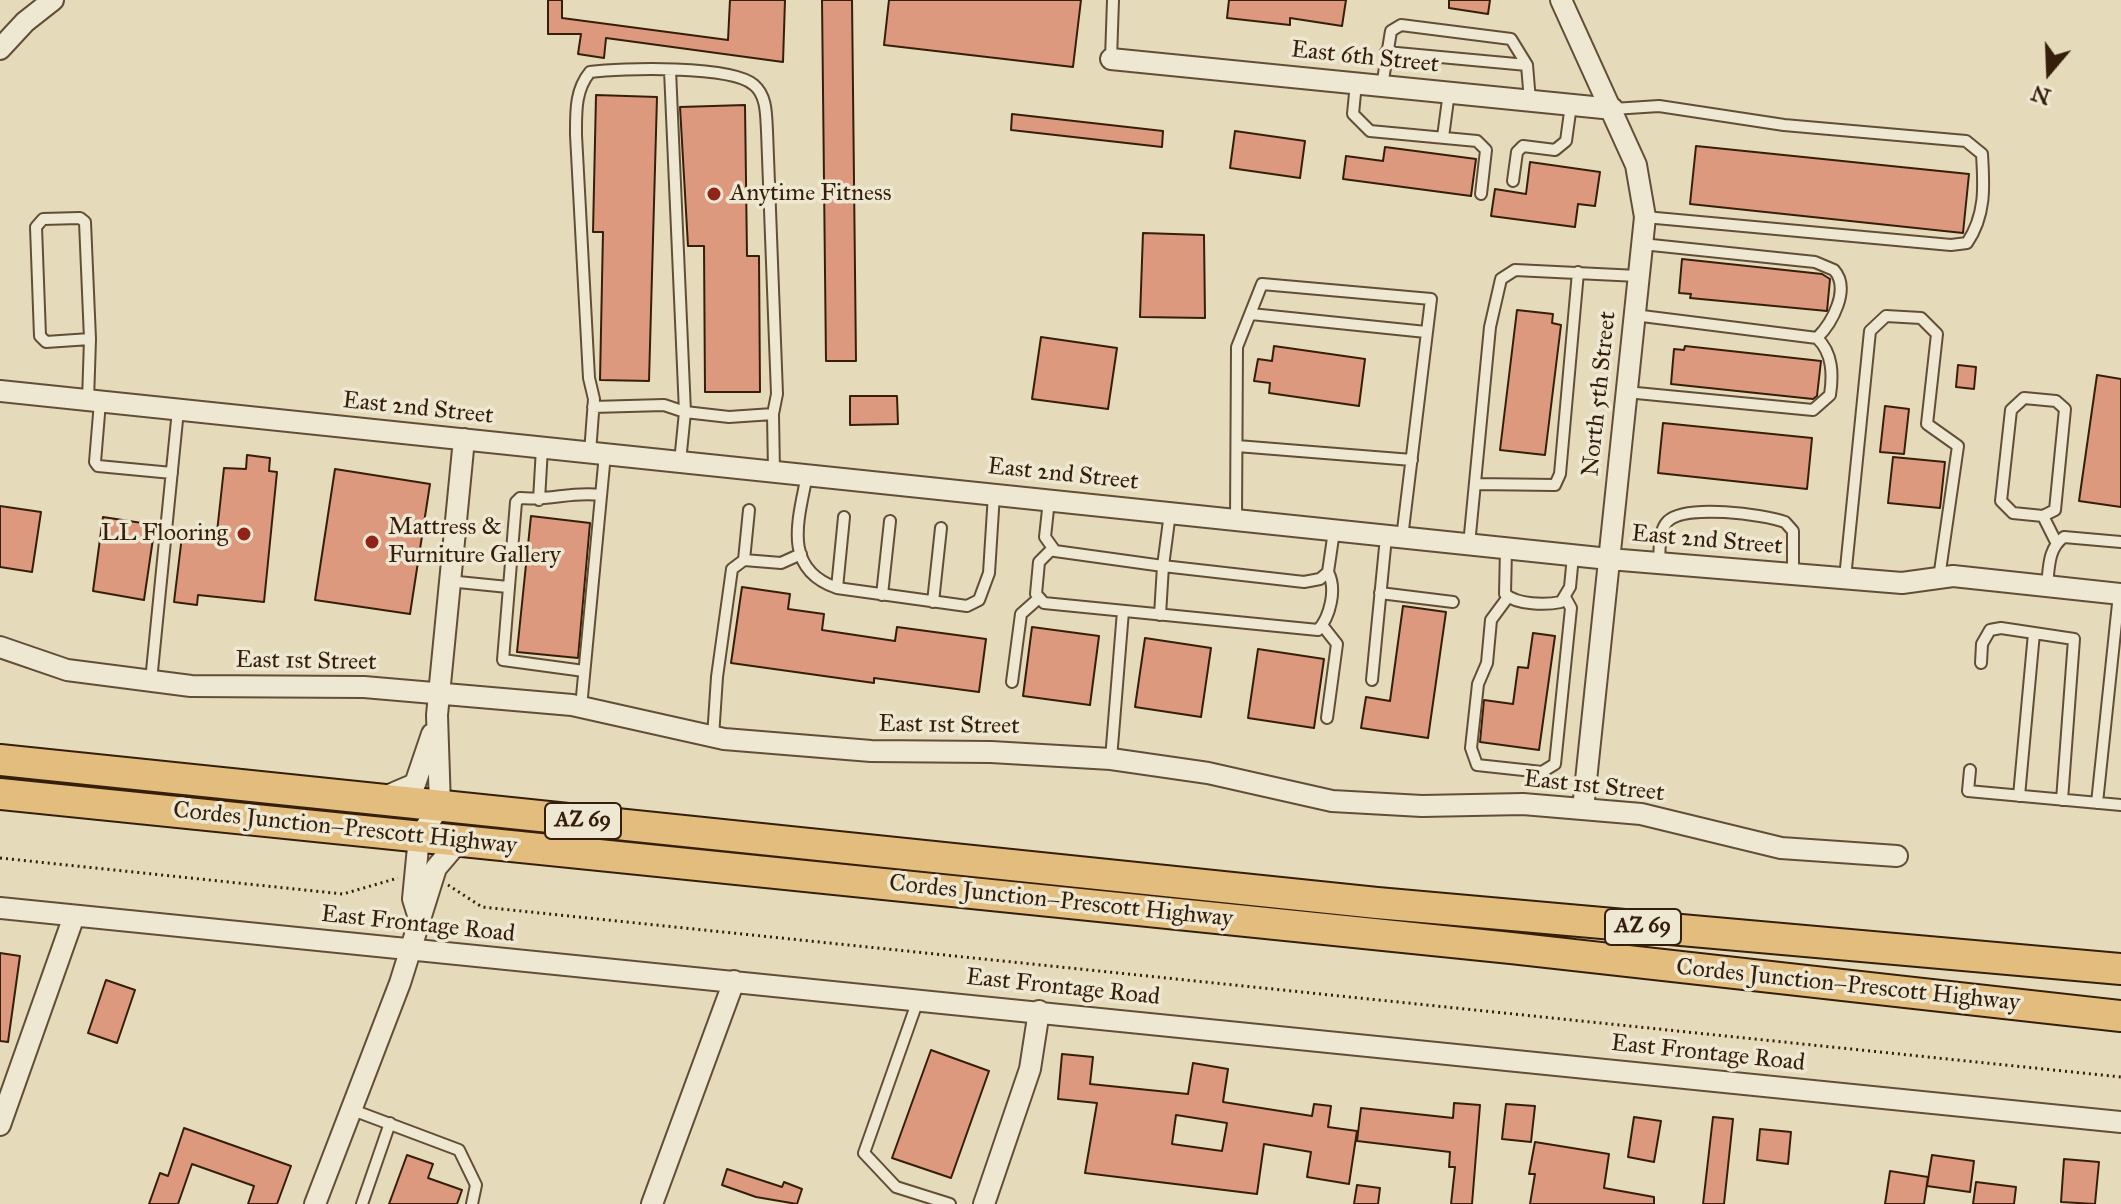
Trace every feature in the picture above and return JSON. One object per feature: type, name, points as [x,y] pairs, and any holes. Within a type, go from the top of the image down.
[{"type":"main road","name":"Cordes Junction–Prescott Highway","points":[[0,760],[1377,903],[2121,969]]},
{"type":"main road","name":"Cordes Junction–Prescott Highway","points":[[0,794],[1526,950],[2121,1016]]},
{"type":"street","points":[[0,49],[25,22],[53,0]]},
{"type":"street","name":"North 5th Street","points":[[1561,0],[1636,165],[1645,217],[1583,809]]},
{"type":"street","name":"East 6th Street","points":[[1111,59],[1613,109]]},
{"type":"street","name":"East 2nd Street","points":[[0,391],[1573,556],[1902,583],[1953,576],[2120,594]]},
{"type":"street","points":[[418,915],[413,899],[419,837],[440,806],[437,715],[464,439]]},
{"type":"street","name":"East 1st Street","points":[[0,647],[67,670],[191,686],[364,687],[581,707],[713,737],[871,751],[991,752],[1111,759],[1208,773],[1332,801],[1422,806],[1523,804],[1641,814],[1781,848],[1897,856]]},
{"type":"street","points":[[375,799],[408,790],[415,784],[437,715]]},
{"type":"street","points":[[315,1204],[409,950],[418,915],[427,901],[436,868],[459,841]]},
{"type":"street","name":"East Frontage Road","points":[[0,908],[2121,1122]]},
{"type":"street","points":[[0,1125],[74,916]]},
{"type":"street","points":[[652,1204],[734,981]]},
{"type":"street","points":[[984,1204],[1030,1069],[1039,1011]]},
{"type":"lane","points":[[1111,59],[1113,0]]},
{"type":"lane","points":[[1382,86],[1391,31],[1401,25],[1504,35],[1517,45],[1527,65],[1530,101]]},
{"type":"lane","points":[[1386,52],[1527,65]]},
{"type":"lane","points":[[581,707],[601,495],[576,135],[578,93],[590,72],[621,68],[734,75],[756,86],[763,97],[777,394],[773,414],[774,472]]},
{"type":"lane","points":[[670,70],[685,412],[680,462]]},
{"type":"lane","points":[[1356,83],[1353,114],[1370,131],[1477,141],[1486,150],[1481,194]]},
{"type":"lane","points":[[1443,137],[1449,92]]},
{"type":"lane","points":[[1513,181],[1517,152],[1523,146],[1555,150],[1566,141],[1571,105]]},
{"type":"lane","points":[[1613,109],[1659,106],[1784,125],[1966,141],[1982,154],[1983,208],[1978,227],[1967,243],[1951,245],[1645,217]]},
{"type":"lane","points":[[90,339],[46,342],[40,336],[36,227],[43,219],[80,218],[85,222],[94,401],[95,462],[98,466],[172,473]]},
{"type":"lane","points":[[1642,244],[1815,262],[1834,270],[1841,285],[1833,321],[1817,338]]},
{"type":"lane","points":[[1469,545],[1490,327],[1501,279],[1515,270],[1638,276]]},
{"type":"lane","points":[[1476,484],[1555,485],[1560,474],[1578,272]]},
{"type":"lane","points":[[1236,519],[1237,347],[1262,284],[1431,299],[1412,460],[1380,593],[1372,680]]},
{"type":"lane","points":[[1251,314],[1426,332]]},
{"type":"lane","points":[[1626,392],[1813,410],[1830,395],[1832,385],[1829,355],[1817,338],[1634,315]]},
{"type":"lane","points":[[1845,578],[1870,331],[1886,316],[1921,318],[1937,334],[1927,424],[1958,446],[1939,578]]},
{"type":"lane","points":[[2024,398],[2056,401],[2065,409],[2055,510],[2043,516],[2013,513],[2001,501],[2011,410],[2024,398]]},
{"type":"lane","points":[[593,407],[664,405],[685,412],[729,417],[773,414]]},
{"type":"lane","points":[[151,681],[178,410]]},
{"type":"lane","points":[[1237,446],[1412,460]]},
{"type":"lane","points":[[539,500],[542,448]]},
{"type":"lane","points":[[807,475],[797,539],[805,569],[811,576],[837,588],[967,606],[979,600],[985,590],[994,494]]},
{"type":"lane","points":[[584,671],[505,663],[502,657],[516,502],[520,498],[552,501],[574,492],[601,495]]},
{"type":"lane","points":[[1049,500],[1045,537],[1052,549],[1087,558],[1304,582],[1320,579],[1328,572]]},
{"type":"lane","points":[[744,560],[749,510]]},
{"type":"lane","points":[[1659,563],[1662,531],[1666,523],[1687,513],[1705,511],[1785,522],[1793,531],[1793,574]]},
{"type":"lane","points":[[1160,615],[1170,513]]},
{"type":"lane","points":[[2043,516],[2056,542]]},
{"type":"lane","points":[[837,588],[844,517]]},
{"type":"lane","points":[[882,595],[890,521]]},
{"type":"lane","points":[[933,602],[941,528]]},
{"type":"lane","points":[[1052,549],[1039,562],[1036,594],[1044,603],[1318,630],[1328,620],[1332,580],[1328,572],[1334,531]]},
{"type":"lane","points":[[2047,586],[2051,554],[2056,542],[2064,537],[2121,542]]},
{"type":"lane","points":[[1506,549],[1504,588],[1508,597]]},
{"type":"lane","points":[[713,737],[717,677],[732,569],[744,560],[781,563],[801,554]]},
{"type":"lane","points":[[1508,597],[1552,604],[1565,597],[1570,587],[1573,556]]},
{"type":"lane","points":[[448,581],[508,587]]},
{"type":"lane","points":[[1380,593],[1453,602]]},
{"type":"lane","points":[[2097,803],[2120,594]]},
{"type":"lane","points":[[1508,597],[1491,620],[1487,663],[1478,684],[1471,748],[1477,765],[1542,772],[1555,764],[1571,608],[1565,597]]},
{"type":"lane","points":[[1012,682],[1021,614],[1039,598]]},
{"type":"lane","points":[[1111,759],[1123,611]]},
{"type":"lane","points":[[1322,625],[1337,644],[1327,718]]},
{"type":"lane","points":[[1981,663],[1982,644],[1990,630],[2001,628],[2074,639],[2062,800]]},
{"type":"lane","points":[[2019,796],[2034,633]]},
{"type":"lane","points":[[1970,770],[1968,791],[2121,805]]},
{"type":"lane","points":[[918,999],[864,1153],[896,1187],[950,1204]]},
{"type":"lane","points":[[350,1109],[459,1150],[476,1185],[472,1204]]},
{"type":"lane","points":[[362,1204],[390,1123]]},
{"type":"path","points":[[0,858],[343,894],[401,876]]},
{"type":"path","points":[[440,879],[482,907],[2121,1077]]},
{"type":"building","points":[[548,0],[562,0],[562,18],[728,40],[730,0],[785,0],[783,62],[606,38],[604,58],[578,54],[581,34],[548,34]]},
{"type":"building","points":[[822,0],[852,0],[856,361],[826,361]]},
{"type":"building","points":[[889,0],[1081,0],[1073,67],[884,45]]},
{"type":"building","points":[[1229,0],[1346,0],[1342,26],[1290,18],[1290,25],[1227,18]]},
{"type":"building","points":[[1449,0],[1490,0],[1488,14],[1449,8]]},
{"type":"building","points":[[596,95],[657,97],[649,381],[600,380],[603,232],[593,232]]},
{"type":"building","points":[[745,105],[747,256],[759,256],[760,392],[705,392],[704,246],[688,246],[680,107]]},
{"type":"building","points":[[1012,114],[1163,131],[1162,147],[1011,130]]},
{"type":"building","points":[[1235,131],[1305,141],[1300,178],[1230,168]]},
{"type":"building","points":[[1696,146],[1969,174],[1963,233],[1690,204]]},
{"type":"building","points":[[1385,147],[1476,159],[1471,196],[1343,179],[1346,156],[1383,161]]},
{"type":"building","points":[[1530,162],[1600,172],[1595,206],[1578,204],[1575,227],[1491,216],[1495,189],[1526,194]]},
{"type":"building","points":[[1143,233],[1204,235],[1205,318],[1140,317]]},
{"type":"building","points":[[1682,259],[1822,274],[1830,279],[1827,311],[1690,298],[1691,294],[1679,293]]},
{"type":"building","points":[[1517,310],[1553,314],[1552,323],[1561,325],[1545,455],[1500,450]]},
{"type":"building","points":[[1041,337],[1117,348],[1108,409],[1032,399]]},
{"type":"building","points":[[1274,346],[1365,359],[1359,406],[1269,393],[1270,383],[1254,381],[1258,359],[1272,361]]},
{"type":"building","points":[[1685,346],[1821,361],[1817,396],[1813,399],[1671,384],[1674,349],[1684,350]]},
{"type":"building","points":[[1958,365],[1976,367],[1974,389],[1956,387]]},
{"type":"building","points":[[2097,375],[2121,379],[2121,507],[2079,501]]},
{"type":"building","points":[[850,396],[897,396],[898,424],[850,425]]},
{"type":"building","points":[[1885,406],[1909,409],[1904,454],[1880,452]]},
{"type":"building","points":[[1663,423],[1812,438],[1807,489],[1658,473]]},
{"type":"building","name":"LL Flooring","points":[[247,455],[270,458],[269,471],[277,472],[264,602],[198,595],[197,605],[174,602],[183,528],[217,532],[224,468],[246,469]]},
{"type":"building","points":[[1893,457],[1945,462],[1940,508],[1888,503]]},
{"type":"building","name":"Mattress & Furniture Gallery","points":[[335,469],[430,484],[410,614],[315,600]]},
{"type":"building","points":[[0,506],[41,512],[32,572],[0,567]]},
{"type":"building","points":[[531,516],[590,523],[578,658],[517,652]]},
{"type":"building","points":[[103,517],[155,525],[144,600],[93,591]]},
{"type":"building","points":[[742,587],[790,594],[788,609],[824,614],[822,630],[895,641],[897,627],[986,639],[979,692],[874,678],[874,683],[731,663]]},
{"type":"building","points":[[1403,606],[1446,612],[1428,738],[1361,728],[1366,697],[1390,701]]},
{"type":"building","points":[[1032,627],[1099,636],[1090,705],[1023,696]]},
{"type":"building","points":[[1533,633],[1555,636],[1539,750],[1480,742],[1484,700],[1513,704],[1518,667],[1528,668]]},
{"type":"building","points":[[1145,638],[1211,648],[1201,717],[1135,707]]},
{"type":"building","points":[[1258,649],[1324,659],[1314,728],[1248,718]]},
{"type":"building","points":[[0,953],[20,956],[8,1042],[0,1041]]},
{"type":"building","points":[[106,980],[135,990],[117,1043],[88,1033]]},
{"type":"building","points":[[931,1050],[989,1071],[951,1178],[892,1158]]},
{"type":"building","points":[[1062,1054],[1093,1057],[1090,1084],[1188,1094],[1193,1063],[1228,1069],[1223,1102],[1312,1116],[1314,1104],[1331,1106],[1328,1127],[1357,1131],[1349,1184],[1307,1177],[1311,1152],[1264,1144],[1257,1194],[1085,1173],[1097,1103],[1058,1099]],"holes":[[[1176,1115],[1227,1123],[1222,1151],[1172,1144]]]},
{"type":"building","points":[[1454,1103],[1480,1105],[1472,1204],[1451,1204],[1455,1167],[1449,1167],[1450,1152],[1357,1141],[1361,1108],[1453,1118]]},
{"type":"building","points":[[1506,1104],[1535,1106],[1531,1142],[1502,1139]]},
{"type":"building","points":[[1634,1117],[1661,1121],[1654,1162],[1628,1157]]},
{"type":"building","points":[[1713,1117],[1733,1119],[1724,1204],[1703,1204]]},
{"type":"building","points":[[184,1128],[291,1166],[277,1204],[248,1204],[254,1186],[192,1164],[178,1204],[149,1204],[160,1173],[168,1176]]},
{"type":"building","points":[[1760,1129],[1791,1132],[1788,1164],[1757,1160]]},
{"type":"building","points":[[1535,1142],[1609,1154],[1604,1188],[1654,1197],[1654,1204],[1530,1204],[1535,1174],[1529,1174]]},
{"type":"building","points":[[407,1155],[433,1164],[428,1178],[462,1190],[457,1204],[389,1204]]},
{"type":"building","points":[[1932,1155],[1974,1161],[1970,1192],[1927,1186]]},
{"type":"building","points":[[2064,1159],[2099,1162],[2095,1204],[2061,1202]]},
{"type":"building","points":[[727,1169],[782,1187],[784,1182],[802,1189],[797,1204],[756,1197],[722,1185]]},
{"type":"building","points":[[1890,1171],[1928,1177],[1924,1204],[1885,1204]]},
{"type":"building","points":[[1976,1182],[2016,1187],[2014,1204],[1973,1204]]},
{"type":"building","points":[[1357,1185],[1380,1188],[1378,1204],[1354,1204]]},
{"type":"place","name":"Anytime Fitness","points":[[714,194]]},
{"type":"place","name":"LL Flooring","points":[[244,534]]},
{"type":"place","name":"Mattress & Furniture Gallery","points":[[372,542]]}]
